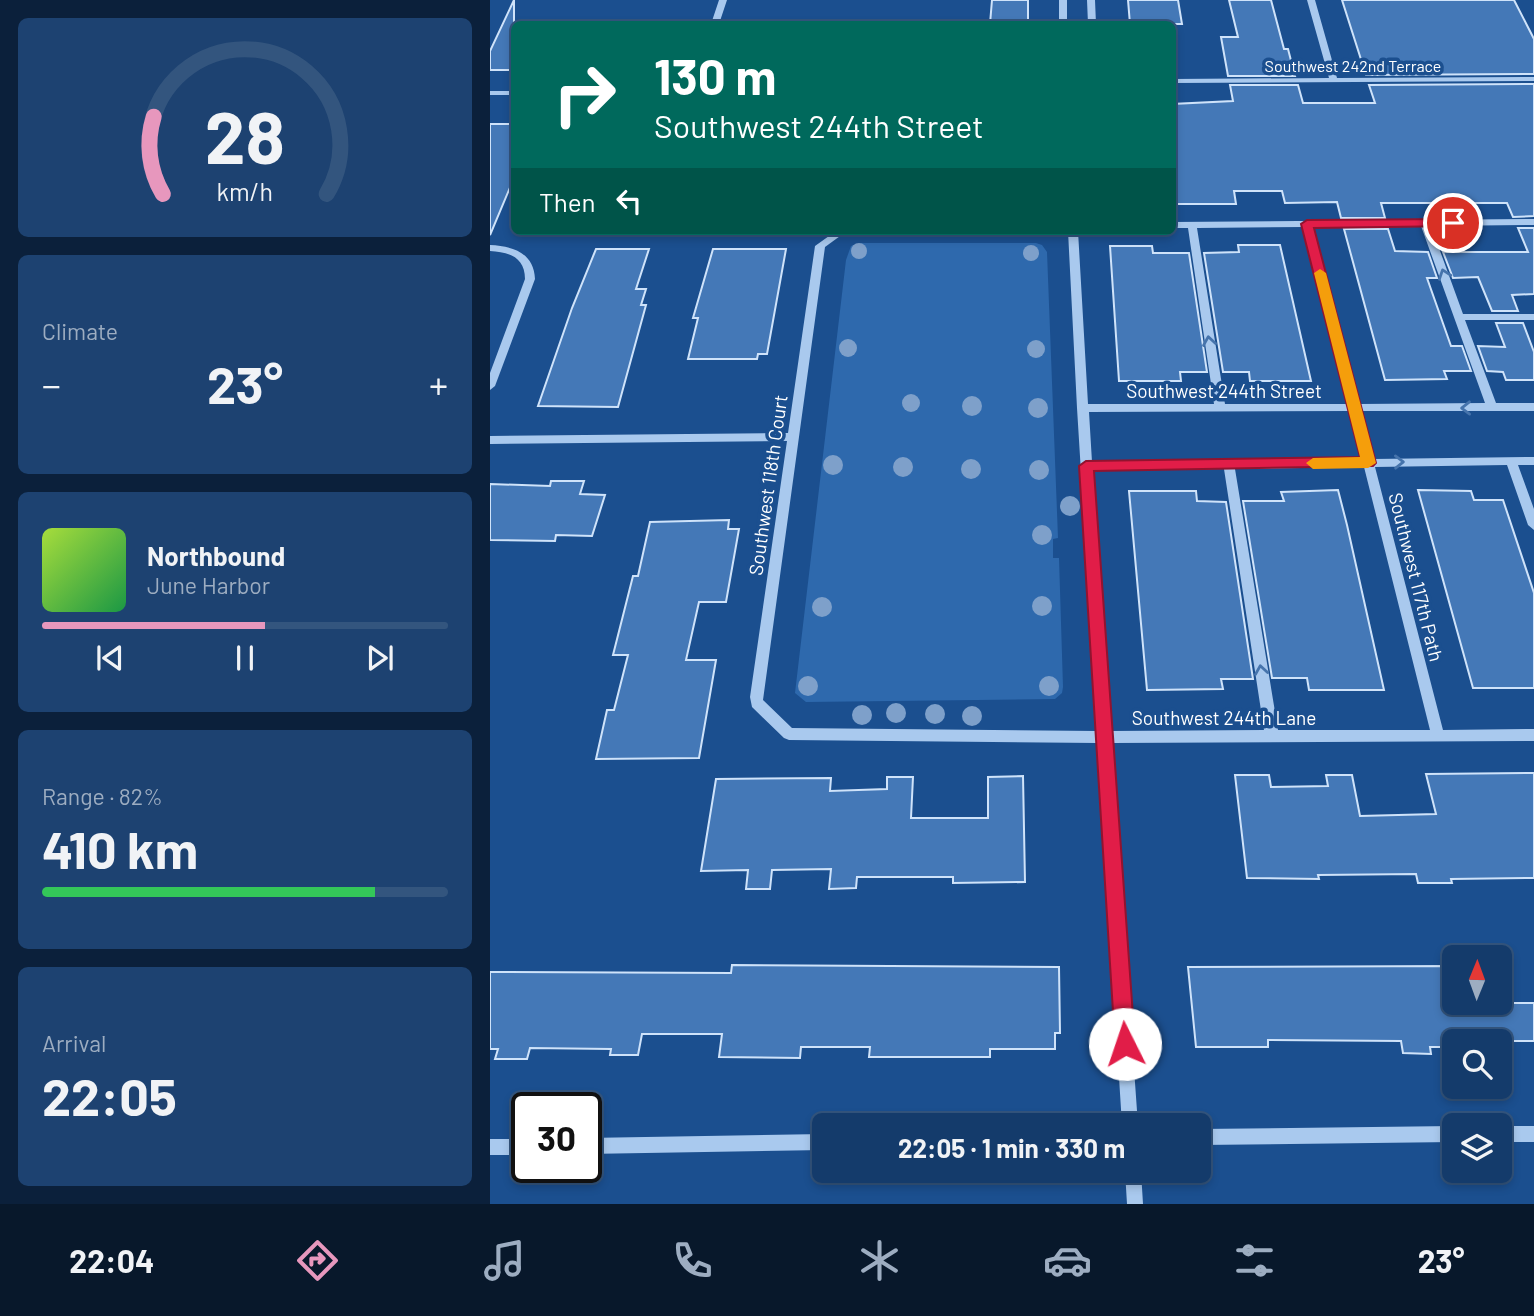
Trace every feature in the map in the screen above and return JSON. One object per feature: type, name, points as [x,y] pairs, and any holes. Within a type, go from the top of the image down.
[{"type":"street","points":[[716,21],[723,0]]},
{"type":"street","points":[[1063,0],[1063,21]]},
{"type":"street","points":[[1091,0],[1092,21]]},
{"type":"street","points":[[1311,0],[1334,81]]},
{"type":"street","name":"Southwest 242nd Terrace","points":[[1176,81],[1534,79]]},
{"type":"street","points":[[490,93],[511,93]]},
{"type":"street","points":[[1176,225],[1534,222]]},
{"type":"street","points":[[1426,223],[1492,408]]},
{"type":"street","name":"Southwest 117th Path","points":[[1307,224],[1438,736]]},
{"type":"street","points":[[1192,225],[1220,408]]},
{"type":"street","name":"Southwest 118th Court","points":[[789,734],[755,700],[820,246],[836,235]]},
{"type":"street","points":[[1073,235],[1082,408],[1129,1113]]},
{"type":"street","points":[[490,248],[516,253],[527,262],[532,272],[528,289],[490,386]]},
{"type":"street","points":[[1458,317],[1534,317]]},
{"type":"street","name":"Southwest 244th Street","points":[[1082,408],[1534,407]]},
{"type":"street","points":[[490,440],[793,437]]},
{"type":"street","points":[[1511,461],[1534,525]]},
{"type":"street","points":[[1086,466],[1534,461]]},
{"type":"street","points":[[1229,464],[1272,737]]},
{"type":"street","name":"Southwest 244th Lane","points":[[789,734],[1104,737],[1534,735]]},
{"type":"street","points":[[1512,1134],[1534,1134]]},
{"type":"street","points":[[1211,1137],[1442,1135]]},
{"type":"street","points":[[602,1146],[812,1142]]},
{"type":"street","points":[[490,1147],[511,1147]]},
{"type":"street","points":[[1134,1183],[1135,1204]]},
{"type":"shaded area","points":[[861,243],[1036,243],[1042,245],[1047,252],[1058,538],[1053,539],[1053,558],[1059,558],[1063,687],[1062,693],[1055,699],[806,702],[795,693],[846,260],[851,246]]},
{"type":"building","points":[[514,0],[511,70],[490,70],[490,51]]},
{"type":"building","points":[[992,0],[1028,0],[1028,21],[990,21]]},
{"type":"building","points":[[1128,0],[1178,0],[1182,24],[1176,24],[1176,21],[1130,21]]},
{"type":"building","points":[[1229,0],[1271,0],[1284,49],[1288,49],[1295,76],[1228,76],[1221,37],[1238,37]]},
{"type":"building","points":[[1342,0],[1514,0],[1534,39],[1534,74],[1366,75]]},
{"type":"building","points":[[1534,84],[1534,216],[1513,217],[1507,203],[1381,203],[1385,218],[1341,218],[1337,202],[1285,203],[1282,191],[1234,191],[1236,204],[1176,204],[1176,104],[1233,101],[1230,85],[1298,85],[1303,103],[1375,103],[1369,85]]},
{"type":"building","points":[[490,124],[511,124],[511,185],[490,235]]},
{"type":"building","points":[[1518,228],[1534,228],[1534,294],[1512,295],[1518,311],[1492,311],[1478,277],[1453,278],[1443,252],[1528,252]]},
{"type":"building","points":[[1344,229],[1388,229],[1395,251],[1428,252],[1437,278],[1427,278],[1451,346],[1462,346],[1471,371],[1444,371],[1447,379],[1385,380]]},
{"type":"building","points":[[1238,245],[1280,245],[1311,381],[1250,381],[1249,372],[1223,372],[1204,253],[1239,252]]},
{"type":"building","points":[[1110,246],[1152,246],[1153,253],[1189,253],[1207,372],[1180,372],[1181,381],[1119,381]]},
{"type":"building","points":[[596,249],[649,249],[636,289],[646,289],[641,305],[646,305],[618,407],[538,406],[572,308]]},
{"type":"building","points":[[713,249],[786,249],[767,354],[758,354],[757,359],[688,359],[698,318],[693,318]]},
{"type":"building","points":[[1496,323],[1523,323],[1534,352],[1534,380],[1506,380],[1503,372],[1487,371],[1478,346],[1505,347]]},
{"type":"building","points":[[551,481],[584,481],[580,494],[605,495],[592,536],[556,535],[555,541],[490,540],[490,484],[550,486]]},
{"type":"building","points":[[1338,490],[1384,690],[1309,690],[1307,678],[1272,678],[1243,501],[1284,501],[1281,492]]},
{"type":"building","points":[[1418,490],[1471,491],[1474,500],[1503,500],[1534,593],[1534,688],[1473,688]]},
{"type":"building","points":[[1129,491],[1196,491],[1197,501],[1226,502],[1253,679],[1221,679],[1223,689],[1147,690]]},
{"type":"building","points":[[729,520],[728,529],[739,529],[726,602],[699,602],[686,660],[716,660],[699,758],[596,759],[607,710],[614,710],[628,655],[613,655],[633,576],[638,576],[650,522]]},
{"type":"building","points":[[1534,773],[1534,878],[1451,879],[1452,883],[1418,883],[1416,874],[1318,875],[1319,879],[1247,878],[1235,775],[1269,775],[1271,787],[1328,786],[1326,775],[1352,775],[1360,816],[1436,814],[1426,774]]},
{"type":"building","points":[[1023,776],[1025,882],[953,883],[953,877],[857,877],[856,888],[829,889],[831,869],[772,870],[770,889],[746,889],[748,870],[701,871],[716,779],[831,778],[830,791],[887,789],[887,777],[913,777],[911,818],[988,818],[988,777]]},
{"type":"building","points":[[732,965],[1059,967],[1060,1033],[1055,1033],[1055,1049],[990,1049],[990,1057],[869,1057],[870,1047],[801,1047],[800,1058],[719,1057],[722,1034],[642,1034],[638,1055],[610,1055],[611,1049],[530,1048],[527,1059],[495,1059],[498,1049],[490,1049],[490,972],[731,973]]},
{"type":"building","points":[[1442,966],[1442,1015],[1512,1015],[1512,1003],[1534,1003],[1534,1041],[1512,1041],[1512,1029],[1442,1029],[1442,1047],[1430,1047],[1431,1054],[1403,1053],[1401,1041],[1268,1040],[1268,1047],[1196,1047],[1188,967]]},
{"type":"slow traffic","points":[[1313,463],[1368,463],[1320,273]]},
{"type":"route","points":[[1125,1044],[1086,466],[1368,463],[1307,224],[1453,223]]}]
